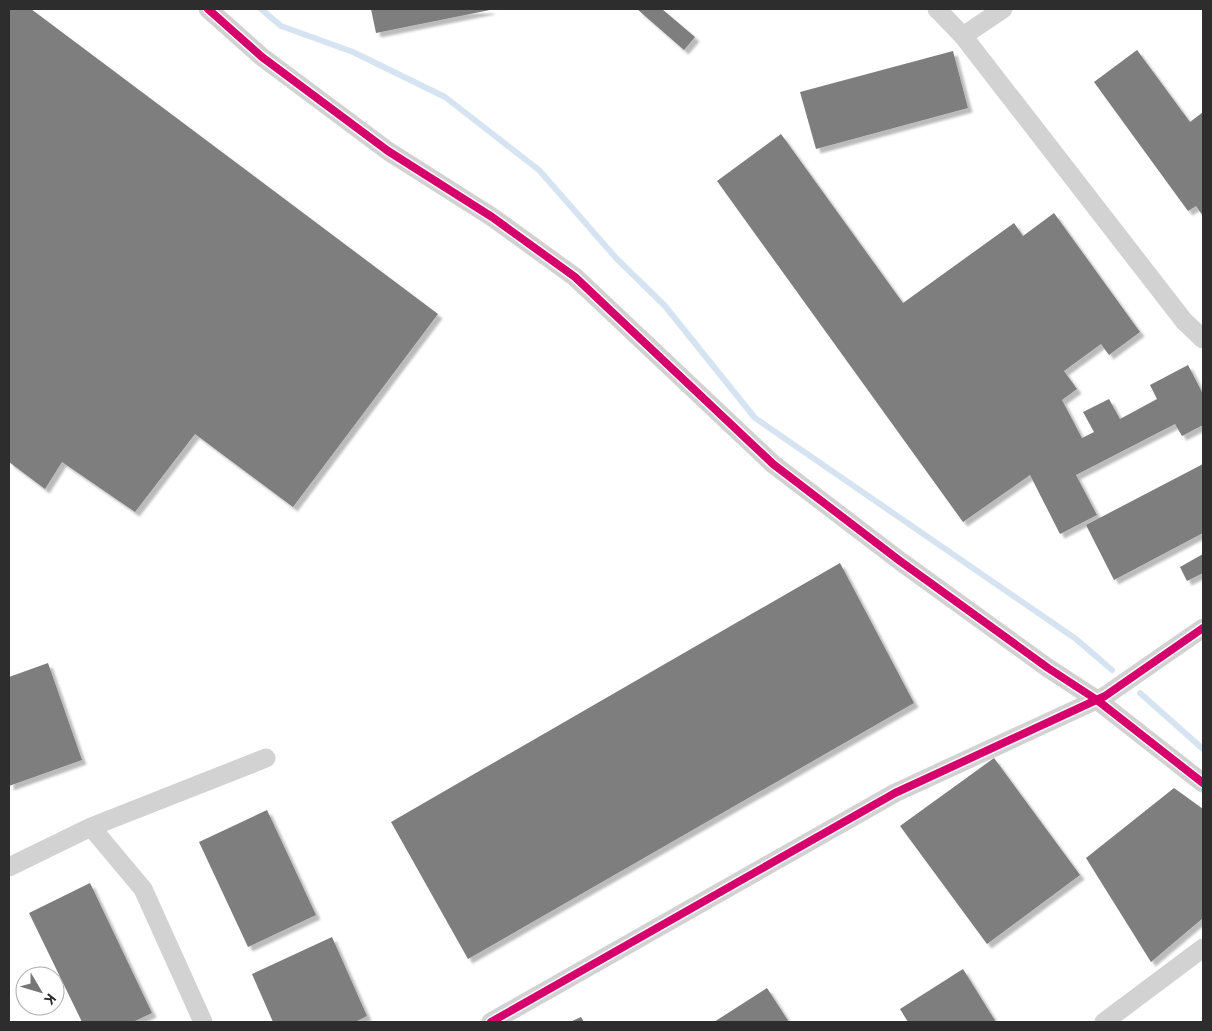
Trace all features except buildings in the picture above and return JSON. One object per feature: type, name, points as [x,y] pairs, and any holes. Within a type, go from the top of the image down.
[{"type":"street","points":[[208,9],[262,57],[388,151],[492,217],[575,277],[773,464],[900,561],[1048,668],[1097,700],[1203,782]]},
{"type":"street","points":[[937,9],[963,36],[1184,321],[1203,339]]},
{"type":"street","points":[[963,36],[1003,9]]},
{"type":"street","points":[[491,1022],[895,793],[1105,696],[1203,628]]},
{"type":"street","points":[[9,867],[91,827],[266,758]]},
{"type":"street","points":[[91,827],[143,889],[203,1022]]},
{"type":"street","points":[[1104,1022],[1203,948]]},
{"type":"waterway","points":[[261,9],[281,26],[353,52],[445,97],[539,170],[616,258],[665,306],[755,418],[1076,639],[1112,670]]},
{"type":"waterway","points":[[1140,693],[1203,749]]},
{"type":"cycle path","points":[[208,9],[262,57],[388,151],[492,217],[575,277],[773,464],[900,561],[1048,668],[1097,700],[1203,783]]},
{"type":"cycle path","points":[[491,1022],[895,793],[1105,696],[1203,628]]}]
